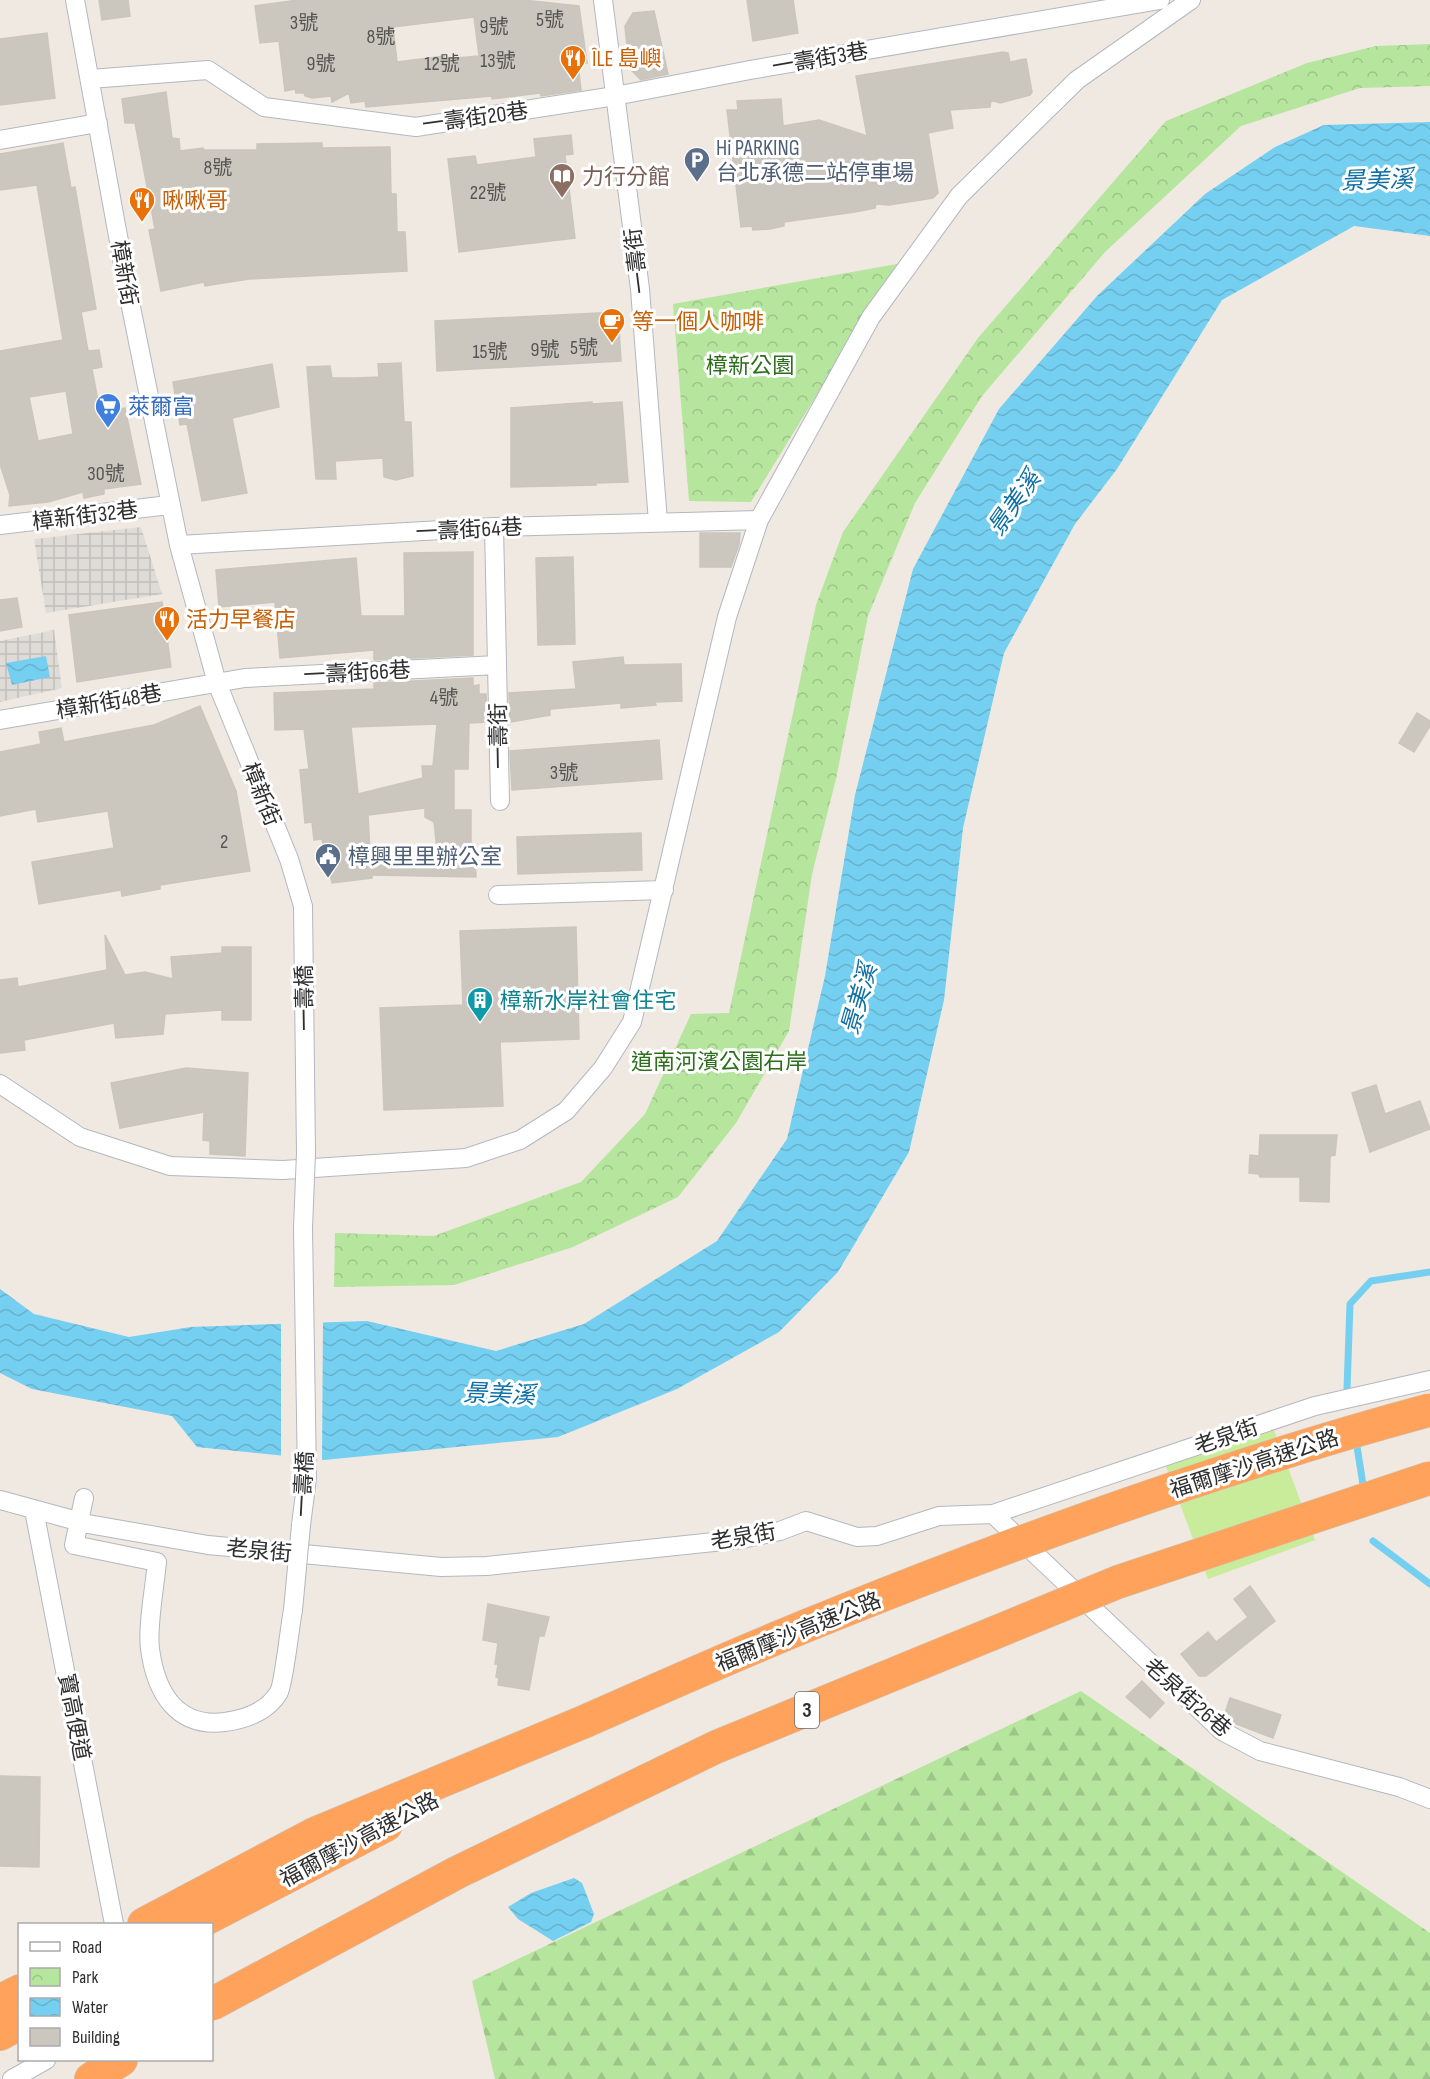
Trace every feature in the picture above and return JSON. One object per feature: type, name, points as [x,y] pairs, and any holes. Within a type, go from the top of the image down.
[{"type":"highway","name":"福爾摩沙高速公路","points":[[198,1923],[581,1723],[828,1617],[1073,1524],[1325,1438],[1430,1410]]},
{"type":"highway","name":"3","points":[[213,2003],[458,1872],[716,1747],[1118,1582],[1430,1478]]},
{"type":"highway","points":[[146,1923],[314,1834],[581,1723]]},
{"type":"highway","points":[[0,2001],[18,1991]]},
{"type":"highway","points":[[0,2034],[18,2024]]},
{"type":"highway","points":[[91,2079],[119,2061]]},
{"type":"highway","points":[[123,2079],[142,2061]]},
{"type":"street","name":"樟新街","points":[[75,0],[179,545],[217,683],[289,859],[303,906]]},
{"type":"street","name":"一壽街","points":[[603,0],[640,289],[658,522]]},
{"type":"street","name":"一壽街3巷","points":[[615,96],[1024,22],[1160,0]]},
{"type":"street","points":[[0,1084],[80,1137],[170,1166],[283,1170],[466,1158],[520,1140],[566,1111],[603,1068],[632,1022],[727,617],[759,520],[871,317],[958,196],[1077,80],[1191,0]]},
{"type":"street","name":"一壽街20巷","points":[[90,79],[208,70],[264,107],[416,127],[615,96]]},
{"type":"street","points":[[0,140],[98,123]]},
{"type":"street","name":"樟新街32巷","points":[[0,525],[170,506]]},
{"type":"street","name":"一壽街64巷","points":[[179,545],[494,527],[759,520]]},
{"type":"street","name":"一壽街","points":[[494,527],[500,801]]},
{"type":"street","name":"一壽街66巷","points":[[217,683],[245,678],[497,665]]},
{"type":"street","name":"樟新街48巷","points":[[0,720],[217,683]]},
{"type":"street","points":[[498,895],[664,890]]},
{"type":"street","name":"一壽橋","points":[[84,1498],[74,1545],[157,1562],[150,1648],[166,1698],[182,1714],[206,1724],[236,1720],[259,1712],[280,1691],[293,1610],[306,1478],[303,906]]},
{"type":"street","name":"老泉街","points":[[0,1500],[79,1521],[208,1545],[441,1567],[487,1566],[742,1539],[780,1531],[806,1521],[857,1537],[877,1536],[939,1516],[993,1514],[1316,1406],[1430,1380]]},
{"type":"street","name":"寶高便道","points":[[34,1509],[114,1923]]},
{"type":"street","name":"老泉街26巷","points":[[993,1514],[1222,1731],[1260,1751],[1399,1787],[1430,1799]]},
{"type":"street","points":[[12,2079],[44,2061]]},
{"type":"green space","name":"道南河濱公園右岸","points":[[1430,44],[1430,86],[1360,88],[1241,126],[1105,252],[982,396],[915,503],[868,616],[836,779],[812,874],[789,1031],[736,1123],[678,1197],[573,1247],[454,1285],[334,1287],[335,1233],[434,1236],[581,1182],[645,1114],[691,1014],[729,1013],[816,605],[843,532],[978,338],[1166,121],[1307,63],[1376,46]]},
{"type":"green space","name":"樟新公園","points":[[897,264],[751,502],[689,501],[673,304]]},
{"type":"green space","points":[[1272,1425],[1315,1540],[1208,1579],[1165,1464]]},
{"type":"green space","points":[[1081,1691],[1430,1933],[1430,2079],[495,2079],[472,1981]]},
{"type":"shaded area","points":[[141,527],[162,594],[46,613],[34,539]]},
{"type":"shaded area","points":[[54,630],[62,688],[0,702],[0,641]]},
{"type":"water","name":"景美溪","points":[[1430,122],[1430,236],[1354,226],[1222,300],[1117,469],[1075,524],[1004,653],[963,828],[944,1000],[909,1152],[838,1272],[779,1332],[677,1389],[558,1437],[324,1460],[197,1447],[172,1416],[32,1389],[0,1373],[0,1289],[34,1314],[129,1337],[191,1327],[367,1321],[496,1351],[584,1324],[717,1241],[787,1139],[825,976],[855,795],[913,569],[999,409],[1097,296],[1205,194],[1275,147],[1324,125]]},
{"type":"water","points":[[46,656],[50,677],[12,685],[6,663]]},
{"type":"water","points":[[574,1878],[582,1883],[594,1914],[591,1922],[553,1941],[518,1919],[508,1907],[531,1893]]},
{"type":"pier","points":[[323,1320],[322,1463],[281,1458],[281,1321]]},
{"type":"building","points":[[99,0],[128,0],[130,16],[102,20]]},
{"type":"building","points":[[298,0],[523,0],[579,6],[587,63],[578,64],[581,90],[541,96],[540,93],[492,99],[492,96],[366,107],[365,101],[351,103],[349,93],[332,102],[331,96],[312,98],[305,96],[304,93],[296,93],[295,89],[285,91],[279,41],[260,43],[255,6]],"holes":[[[474,17],[479,56],[445,59],[444,56],[397,62],[393,27]]]},
{"type":"building","points":[[747,0],[793,0],[798,33],[753,41]]},
{"type":"building","points":[[654,11],[668,74],[641,80],[629,68],[625,26],[633,13]]},
{"type":"building","points":[[47,33],[55,98],[0,105],[0,39]]},
{"type":"building","points":[[1008,53],[1010,62],[1026,59],[1032,92],[1030,95],[1000,103],[991,100],[990,107],[950,110],[953,128],[928,133],[938,193],[933,198],[889,205],[876,204],[875,208],[784,222],[784,226],[770,229],[753,230],[752,226],[741,227],[727,110],[738,110],[737,101],[781,99],[783,126],[819,120],[867,136],[856,76]]},
{"type":"building","points":[[166,92],[172,138],[179,139],[180,151],[203,148],[204,150],[257,150],[257,144],[322,143],[322,148],[390,147],[391,194],[396,194],[397,232],[405,232],[407,271],[249,279],[205,286],[204,282],[161,291],[149,230],[155,229],[135,123],[125,123],[122,99]]},
{"type":"building","points":[[571,135],[573,154],[565,155],[575,238],[459,252],[448,159],[475,156],[477,165],[536,157],[534,139]]},
{"type":"building","points":[[63,143],[71,188],[75,187],[96,309],[81,312],[88,351],[99,350],[102,367],[92,369],[100,412],[125,408],[141,484],[104,489],[104,494],[84,498],[83,492],[48,502],[9,506],[10,495],[0,464],[0,351],[63,340],[37,185],[0,190],[0,154]],"holes":[[[66,391],[73,434],[38,441],[29,397]]]},
{"type":"building","points":[[618,312],[621,361],[437,371],[435,321]]},
{"type":"building","points":[[401,363],[404,422],[411,422],[413,476],[396,480],[384,477],[383,458],[335,461],[336,479],[316,479],[307,367],[330,366],[332,378],[379,377],[378,364]]},
{"type":"building","points":[[272,364],[279,407],[232,418],[247,493],[202,501],[187,424],[180,425],[173,382]]},
{"type":"building","points":[[592,402],[592,404],[622,402],[628,482],[511,487],[511,408]]},
{"type":"building","points":[[700,533],[740,533],[739,544],[731,567],[700,567]]},
{"type":"building","points":[[473,552],[473,655],[374,660],[374,650],[280,658],[275,602],[219,607],[216,570],[356,558],[361,616],[405,616],[404,553]]},
{"type":"building","points":[[573,557],[575,644],[538,645],[536,558]]},
{"type":"building","points":[[17,598],[22,627],[0,631],[0,600]]},
{"type":"building","points":[[162,602],[171,667],[77,682],[69,615]]},
{"type":"building","points":[[623,657],[624,665],[681,664],[682,701],[655,702],[656,705],[621,708],[621,703],[550,709],[550,715],[510,722],[509,693],[576,689],[573,662]]},
{"type":"building","points":[[473,678],[473,686],[479,685],[479,694],[486,694],[487,722],[469,723],[468,769],[454,769],[454,810],[471,810],[471,858],[475,858],[476,877],[372,875],[372,878],[332,883],[322,839],[314,840],[312,822],[305,823],[300,770],[309,769],[304,729],[275,730],[274,693],[374,689],[374,683]],"holes":[[[437,724],[433,766],[422,766],[423,778],[358,794],[351,727]],[[425,808],[425,817],[434,822],[438,859],[370,854],[368,815]]]},
{"type":"building","points":[[200,706],[236,791],[250,871],[160,885],[160,889],[122,896],[121,890],[39,904],[32,862],[114,848],[108,811],[38,822],[36,809],[0,816],[0,752],[41,744],[39,732],[61,728],[64,742],[154,725]]},
{"type":"building","points":[[1417,713],[1430,721],[1430,726],[1414,752],[1399,743]]},
{"type":"building","points":[[659,740],[662,779],[512,790],[510,751]]},
{"type":"building","points":[[641,833],[642,870],[518,874],[517,837]]},
{"type":"building","name":"樟新水岸社會住宅","points":[[576,927],[579,1039],[500,1042],[503,1106],[384,1110],[380,1008],[463,1005],[460,931]]},
{"type":"building","points":[[105,935],[125,975],[145,972],[173,979],[171,957],[222,953],[222,947],[251,947],[251,1020],[222,1020],[222,1010],[165,1014],[163,1034],[116,1038],[114,1023],[24,1040],[25,1050],[0,1053],[0,980],[17,978],[18,987],[107,970]]},
{"type":"building","points":[[186,1068],[248,1073],[245,1156],[210,1154],[210,1141],[203,1140],[204,1112],[120,1128],[111,1083]]},
{"type":"building","points":[[1376,1085],[1385,1114],[1420,1101],[1430,1129],[1370,1152],[1352,1093]]},
{"type":"building","points":[[1260,1135],[1337,1135],[1335,1155],[1330,1156],[1329,1202],[1300,1201],[1300,1177],[1260,1177],[1259,1174],[1249,1173],[1250,1155],[1259,1156]]},
{"type":"building","points":[[1250,1586],[1275,1621],[1206,1676],[1199,1676],[1181,1654],[1208,1632],[1216,1642],[1248,1617],[1234,1599]]},
{"type":"building","points":[[488,1604],[549,1617],[544,1636],[539,1636],[529,1690],[498,1685],[499,1678],[496,1677],[498,1664],[495,1664],[498,1643],[483,1640]]},
{"type":"building","points":[[1142,1681],[1164,1703],[1150,1718],[1126,1697]]},
{"type":"building","points":[[1230,1698],[1281,1715],[1273,1738],[1226,1720],[1224,1717]]},
{"type":"building","points":[[0,1776],[40,1777],[39,1867],[0,1866]]},
{"type":"waterway","points":[[1347,1389],[1350,1304],[1371,1281],[1430,1272]]},
{"type":"waterway","points":[[1356,1440],[1364,1491]]},
{"type":"waterway","points":[[1373,1541],[1430,1584]]},
{"type":"place","name":"ÎLE 島嶼","points":[[573,81]]},
{"type":"place","name":"Hi PARKING 台北承德二站停車場","points":[[697,183]]},
{"type":"place","name":"力行分館","points":[[562,199]]},
{"type":"place","name":"啾啾哥","points":[[142,223]]},
{"type":"place","name":"等一個人咖啡","points":[[612,344]]},
{"type":"place","name":"萊爾富","points":[[108,429]]},
{"type":"place","name":"活力早餐店","points":[[167,642]]},
{"type":"place","name":"樟興里里辦公室","points":[[328,879]]},
{"type":"place","name":"樟新水岸社會住宅","points":[[480,1023]]}]
